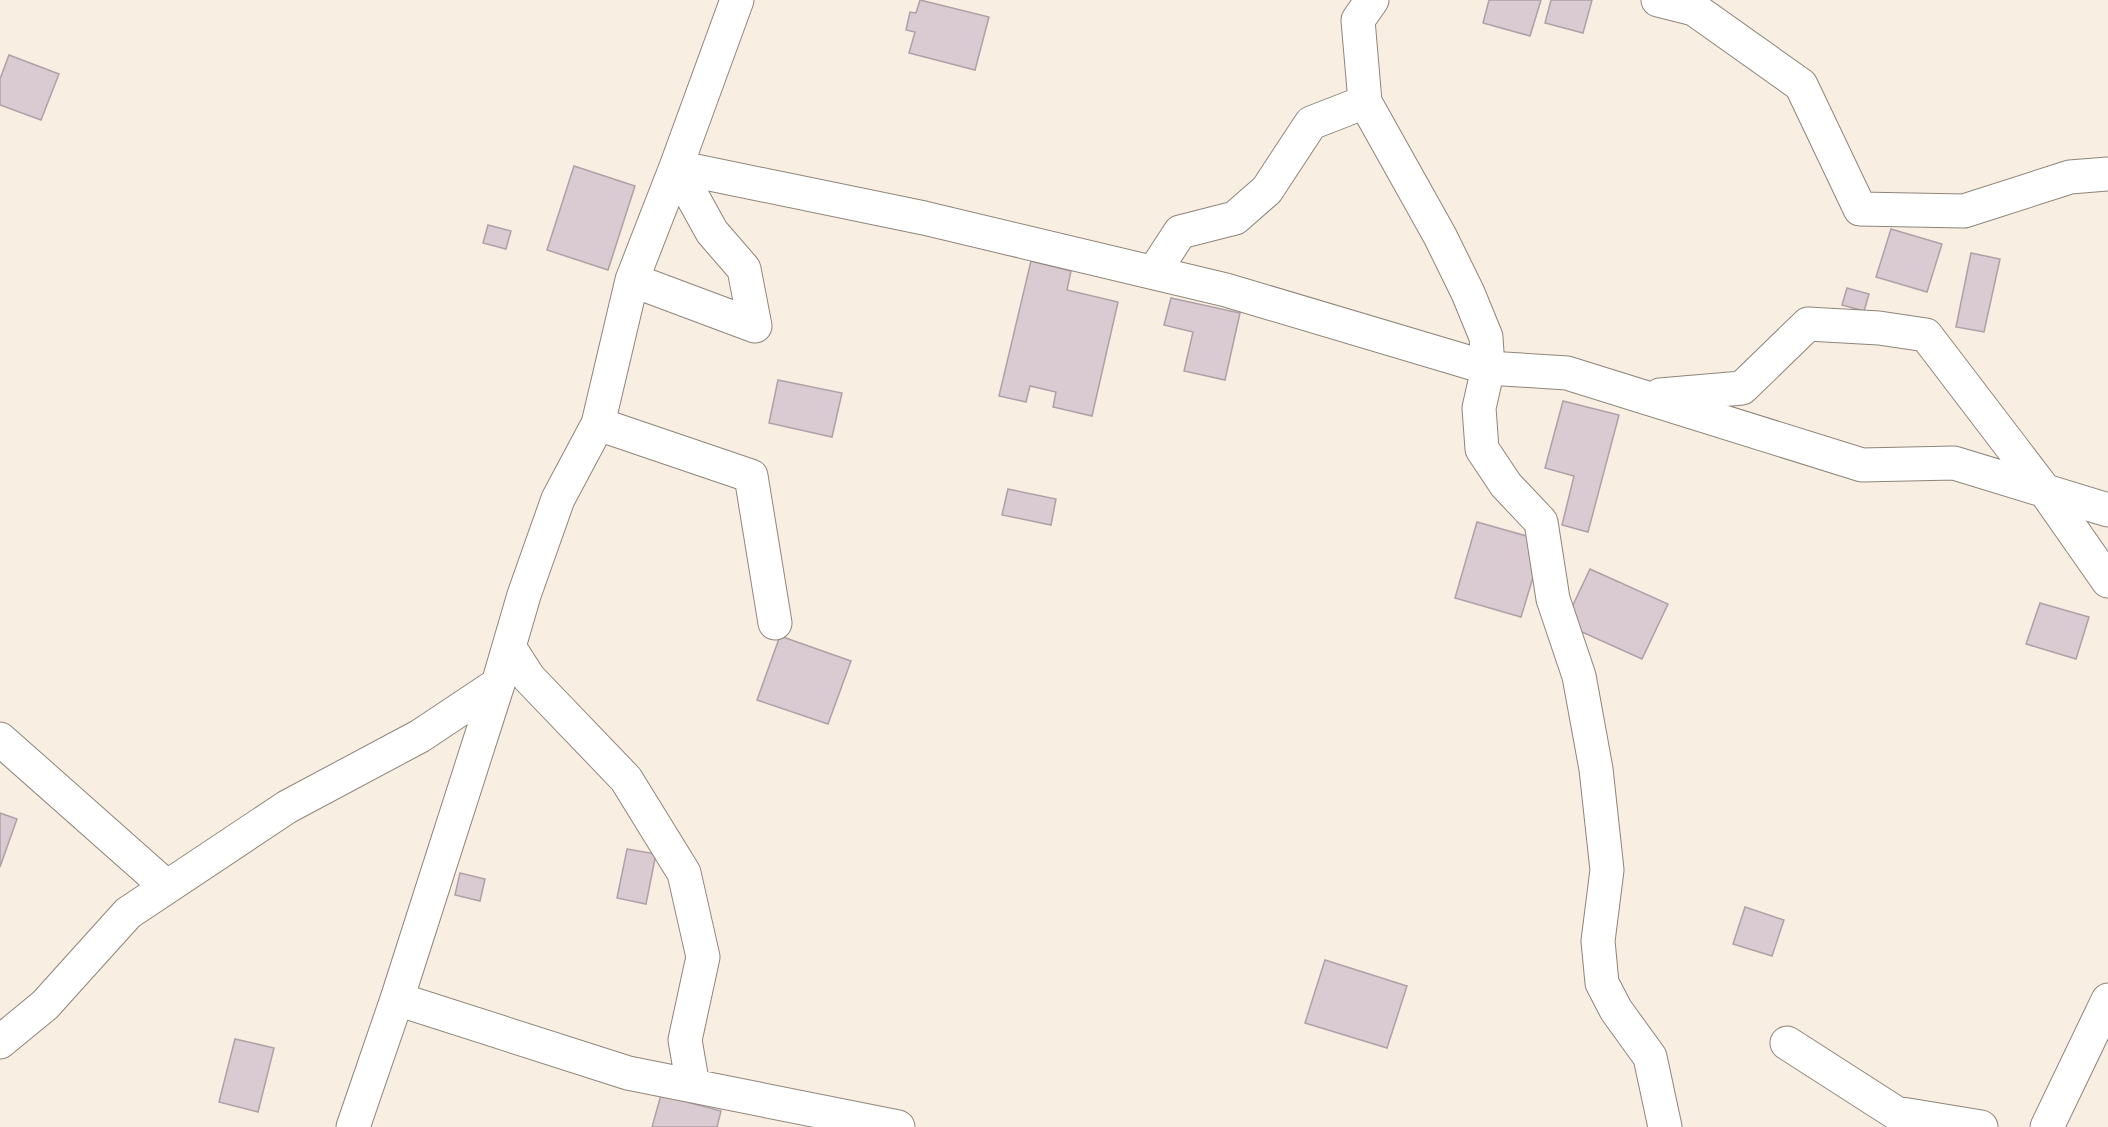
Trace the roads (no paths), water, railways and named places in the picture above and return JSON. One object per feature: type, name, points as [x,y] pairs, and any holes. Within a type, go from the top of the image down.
[{"type":"street","points":[[353,1127],[397,999],[498,684],[524,595],[558,499],[598,423],[632,280],[737,0]]},
{"type":"street","points":[[1372,0],[1358,20],[1365,102],[1440,236],[1468,293],[1486,337],[1488,368],[1479,408],[1482,450],[1506,485],[1541,522],[1553,599],[1579,676],[1596,769],[1607,870],[1598,941],[1602,983],[1616,1010],[1650,1057],[1665,1127]]},
{"type":"street","points":[[1658,0],[1694,9],[1801,85],[1860,209],[1964,211],[2070,177],[2108,174]]},
{"type":"street","points":[[1154,272],[1180,231],[1234,218],[1267,190],[1311,123],[1365,102]]},
{"type":"street","points":[[676,167],[924,218],[1154,272],[1226,290],[1488,368],[1567,374],[1863,465],[1954,463],[2108,510]]},
{"type":"street","points":[[632,280],[755,326],[744,269],[712,232],[676,167]]},
{"type":"street","points":[[1644,397],[1742,388],[1808,324],[1879,328],[1926,335],[2045,491],[2108,581]]},
{"type":"street","points":[[598,423],[751,476],[775,623]]},
{"type":"street","points":[[509,647],[529,678],[626,779],[684,873],[703,957],[685,1040],[693,1086]]},
{"type":"street","points":[[0,1042],[45,1005],[128,913],[287,807],[420,736],[498,684]]},
{"type":"street","points":[[0,739],[167,887]]},
{"type":"street","points":[[397,999],[628,1073],[898,1127]]},
{"type":"street","points":[[2047,1127],[2108,1000]]},
{"type":"street","points":[[1787,1043],[1896,1113],[1980,1127]]}]
